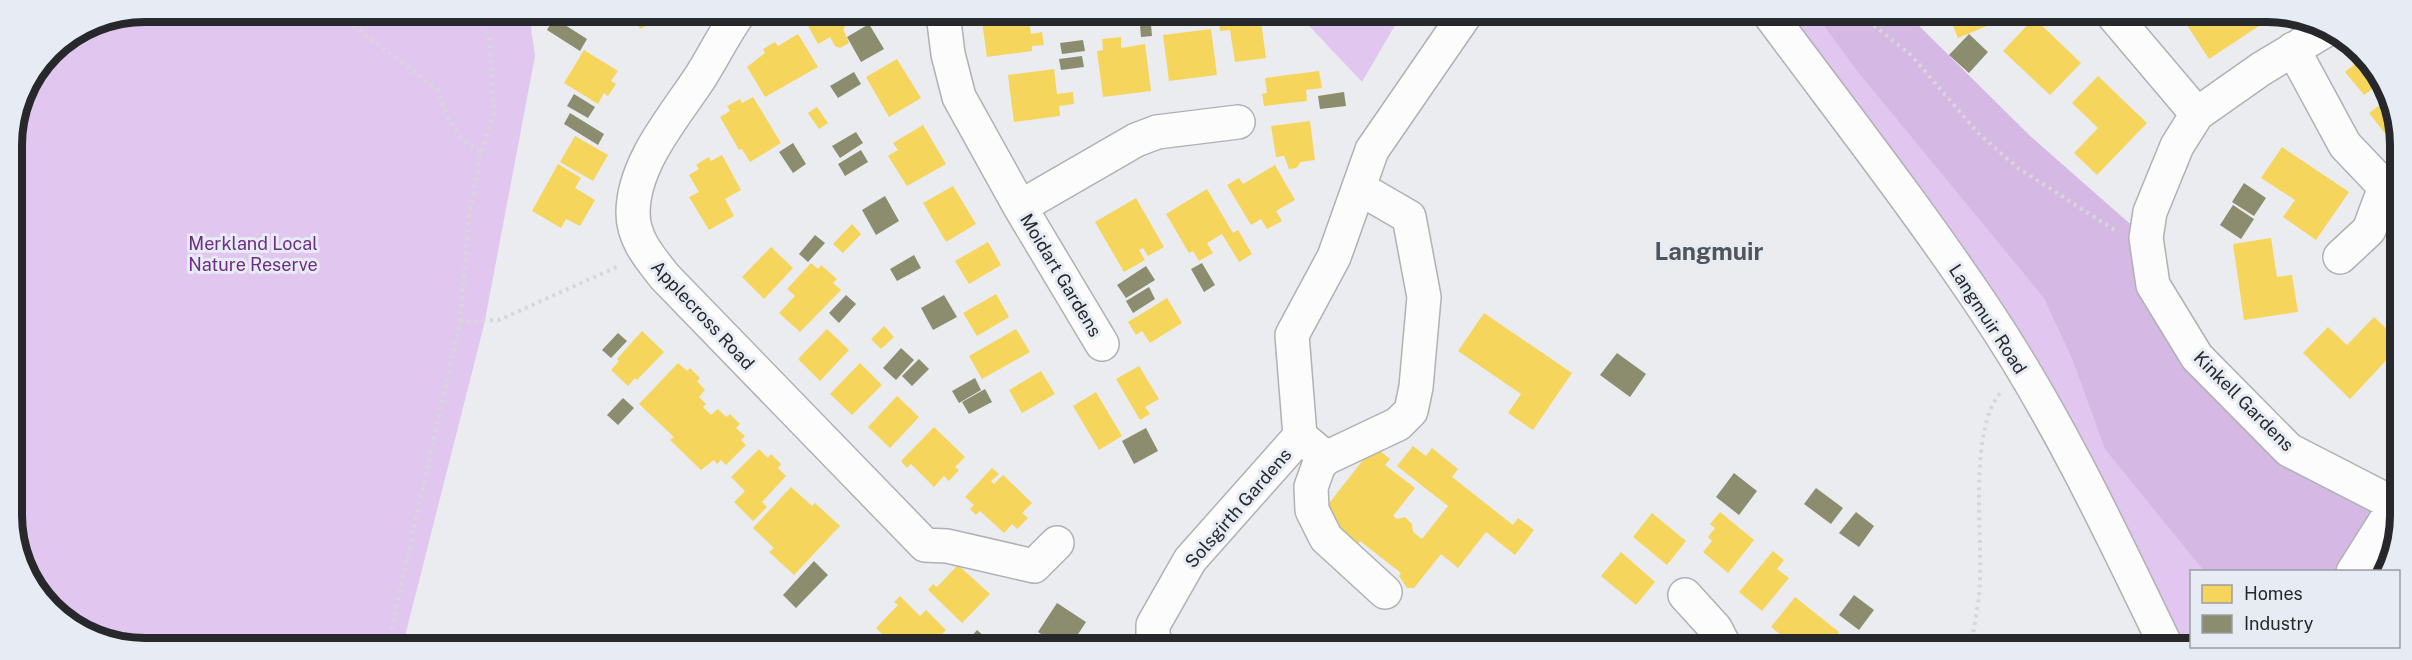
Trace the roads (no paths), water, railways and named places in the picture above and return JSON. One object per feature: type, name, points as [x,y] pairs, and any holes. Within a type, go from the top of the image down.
[{"type":"street","points":[[1326,458],[1300,436],[1292,335],[1334,257],[1372,150],[1460,22]]},
{"type":"street","name":"Langmuir Road","points":[[1775,22],[1978,299],[2025,374],[2097,501],[2161,637]]},
{"type":"street","points":[[2119,22],[2196,114]]},
{"type":"street","name":"Applecross Road","points":[[734,23],[651,154],[634,193],[633,215],[636,235],[646,253],[665,277],[925,545],[947,546],[1034,566],[1057,543]]},
{"type":"street","name":"Moidart Gardens","points":[[944,23],[948,54],[959,97],[1020,207],[1102,344]]},
{"type":"street","name":"Kinkell Gardens","points":[[2319,34],[2196,114],[2177,146],[2155,201],[2146,238],[2153,285],[2197,357],[2289,450],[2390,502]]},
{"type":"street","points":[[2293,50],[2345,144],[2390,182]]},
{"type":"street","name":"Moidart Gardens","points":[[1020,207],[1136,140],[1157,132],[1238,122]]},
{"type":"street","points":[[2340,257],[2369,230],[2390,185]]},
{"type":"street","points":[[1359,188],[1408,218],[1424,297],[1416,387],[1410,411],[1398,424],[1326,458],[1319,465],[1313,476],[1311,487],[1312,510],[1326,538],[1385,592]]},
{"type":"street","name":"Solsgirth Gardens","points":[[1153,638],[1153,625],[1190,561],[1300,436]]},
{"type":"street","points":[[2354,570],[2390,514]]},
{"type":"street","points":[[1685,595],[1715,628],[1720,637]]},
{"type":"district","name":"Langmuir","points":[[1709,251]]},
{"type":"park label","name":"Merkland Local Nature Reserve","points":[[253,253]]}]
